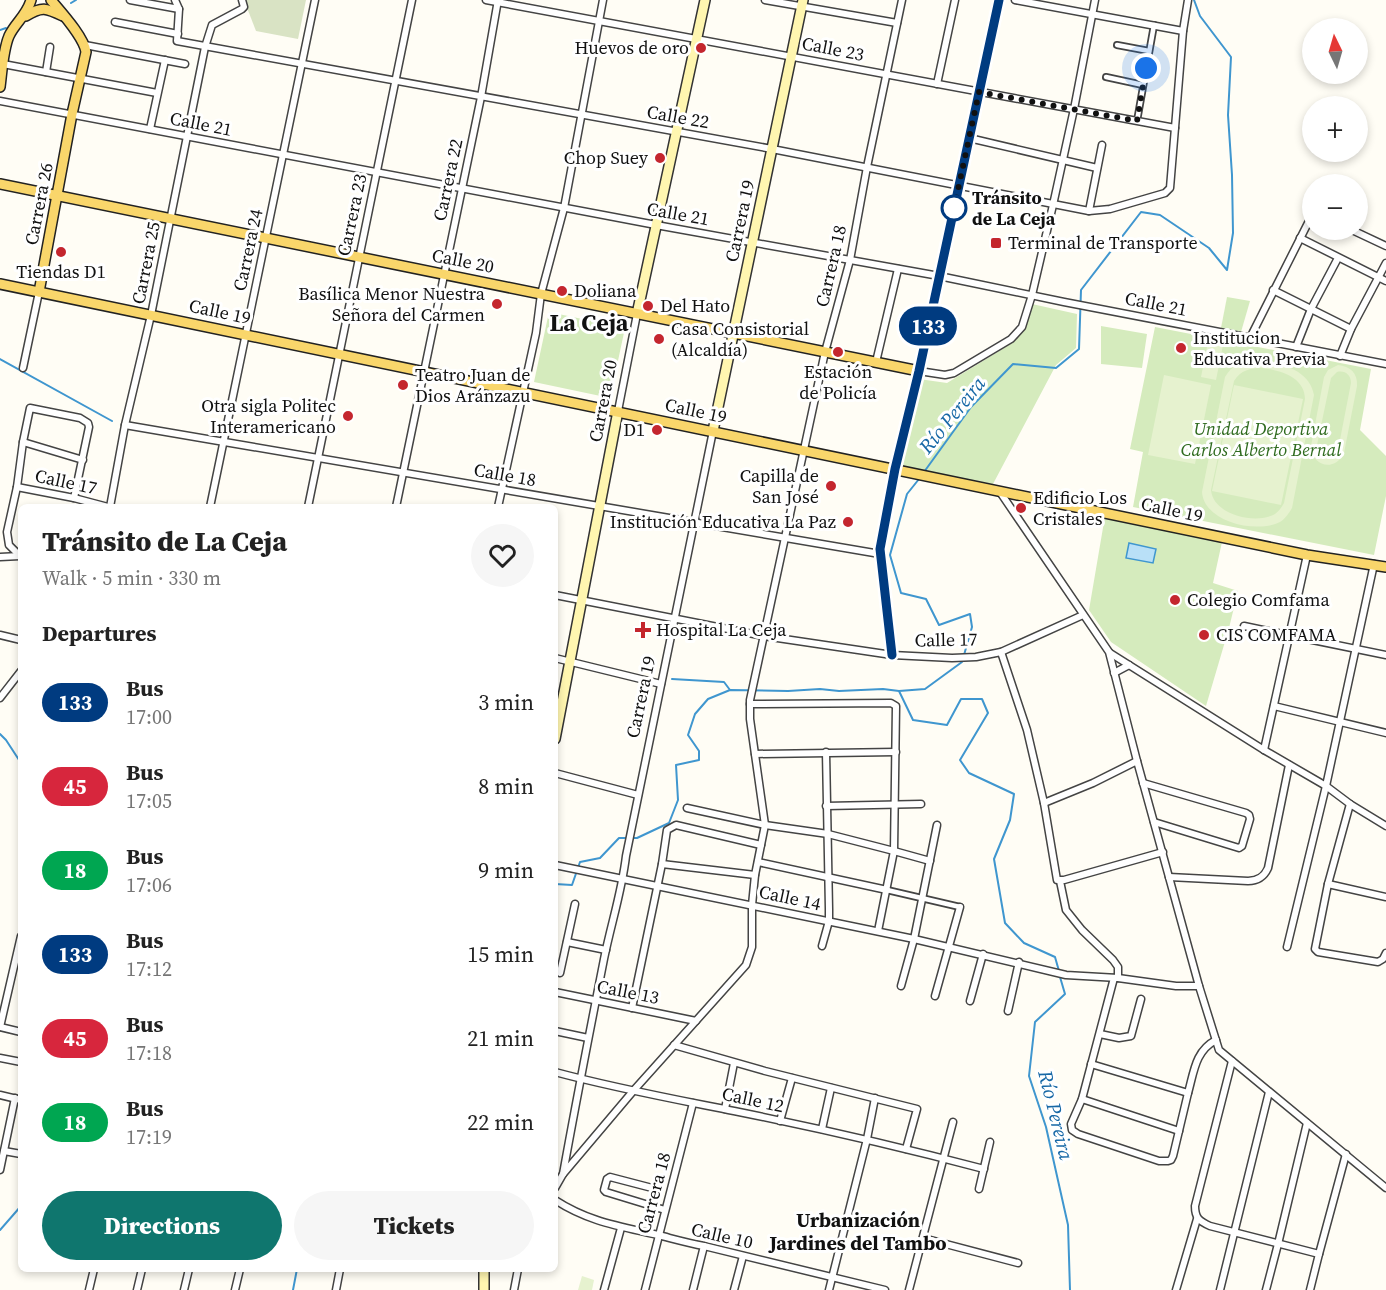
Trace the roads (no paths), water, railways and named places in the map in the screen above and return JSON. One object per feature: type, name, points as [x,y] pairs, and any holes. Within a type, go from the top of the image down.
[{"type":"main road","points":[[0,87],[8,37],[29,8],[31,0]]},
{"type":"main road","points":[[51,0],[85,45]]},
{"type":"main road","name":"Carrera 20","points":[[637,314],[705,0]]},
{"type":"main road","name":"Carrera 19","points":[[713,431],[803,3]]},
{"type":"main road","points":[[23,17],[40,8],[65,17]]},
{"type":"main road","name":"Carrera 26","points":[[39,292],[72,114],[86,52],[85,45]]},
{"type":"main road","name":"Calle 20","points":[[0,184],[919,371]]},
{"type":"main road","name":"Calle 19","points":[[0,284],[1307,555],[1386,567]]},
{"type":"main road","points":[[895,469],[919,371]]},
{"type":"main road","name":"Carrera 20","points":[[558,723],[618,411]]},
{"type":"main road","points":[[484,1272],[484,1290]]},
{"type":"street","points":[[130,0],[179,9]]},
{"type":"street","points":[[175,0],[179,9],[177,38]]},
{"type":"street","name":"Carrera 25","points":[[110,504],[125,425],[151,315],[205,47],[212,26],[242,9],[244,7],[242,0]]},
{"type":"street","name":"Carrera 24","points":[[211,504],[315,0]]},
{"type":"street","name":"Carrera 23","points":[[309,504],[412,0]]},
{"type":"street","name":"Calle 23","points":[[486,0],[1174,128]]},
{"type":"street","points":[[499,504],[536,333],[541,294],[564,208],[603,0]]},
{"type":"street","points":[[765,0],[803,3],[897,23]]},
{"type":"street","name":"Carrera 18","points":[[765,825],[750,719],[750,702],[825,352],[850,260],[902,0]]},
{"type":"street","points":[[937,84],[955,0]]},
{"type":"street","points":[[999,0],[919,371],[945,375],[954,373],[1011,339],[1022,327],[1032,295],[1053,205],[1095,0]]},
{"type":"street","points":[[1015,0],[1183,31]]},
{"type":"street","points":[[1174,128],[1188,0]]},
{"type":"street","name":"Carrera 22","points":[[397,504],[481,97],[498,1]]},
{"type":"street","name":"Calle 22","points":[[115,22],[205,47],[772,149],[1089,211],[1110,209],[1165,193],[1170,188],[1174,128]]},
{"type":"street","points":[[1137,121],[1155,25]]},
{"type":"street","points":[[85,45],[185,64]]},
{"type":"street","points":[[1117,45],[1149,51]]},
{"type":"street","points":[[46,72],[50,47]]},
{"type":"street","points":[[150,129],[165,60]]},
{"type":"street","points":[[3,64],[157,93]]},
{"type":"street","points":[[1106,77],[1143,85]]},
{"type":"street","name":"Calle 21","points":[[0,101],[564,208],[897,268],[1340,356],[1385,362]]},
{"type":"street","points":[[969,138],[1097,168]]},
{"type":"street","points":[[1089,211],[1102,145]]},
{"type":"street","points":[[1250,338],[1302,234]]},
{"type":"street","points":[[1300,238],[1386,281]]},
{"type":"street","points":[[1368,238],[1386,246]]},
{"type":"street","points":[[1296,346],[1311,309],[1338,258]]},
{"type":"street","points":[[1340,356],[1351,329],[1386,263]]},
{"type":"street","points":[[876,362],[897,268]]},
{"type":"street","points":[[1273,290],[1351,329]]},
{"type":"street","name":"Carrera 26","points":[[24,368],[39,292]]},
{"type":"street","name":"Carrera 20","points":[[618,411],[637,314]]},
{"type":"street","points":[[18,553],[9,545],[7,532],[30,408],[80,418],[88,423],[75,498]]},
{"type":"street","name":"Calle 18","points":[[125,425],[880,554]]},
{"type":"street","name":"Carrera 19","points":[[558,1183],[563,1174],[588,1038],[623,878],[629,838],[713,431]]},
{"type":"street","points":[[23,442],[83,460]]},
{"type":"street","points":[[892,655],[880,549],[895,469]]},
{"type":"street","name":"Calle 17","points":[[17,487],[98,504]]},
{"type":"street","points":[[1000,491],[1109,652],[1264,750],[1326,786],[1386,826]]},
{"type":"street","points":[[1264,750],[1307,555]]},
{"type":"street","points":[[0,559],[18,556]]},
{"type":"street","points":[[1287,947],[1326,786],[1374,564]]},
{"type":"street","name":"Calle 17","points":[[558,596],[764,636],[892,655],[952,658],[976,657],[1001,652],[1083,615]]},
{"type":"street","points":[[1244,627],[1386,655]]},
{"type":"street","points":[[0,635],[18,639]]},
{"type":"street","points":[[1001,652],[1023,718],[1044,803],[1056,878],[1060,881],[1066,910],[1118,967],[1082,1100],[1071,1124],[1072,1130],[1075,1133],[1153,1159],[1164,1162],[1171,1160],[1199,1056],[1203,1049],[1216,1040]]},
{"type":"street","points":[[1109,652],[1137,762],[1219,1050],[1386,1188]]},
{"type":"street","points":[[558,659],[661,684]]},
{"type":"street","points":[[1114,674],[1129,665]]},
{"type":"street","points":[[0,698],[18,675]]},
{"type":"street","points":[[750,702],[894,704],[896,706],[894,850],[878,931]]},
{"type":"street","points":[[1274,706],[1386,733]]},
{"type":"street","points":[[822,946],[829,921],[826,752]]},
{"type":"street","points":[[755,754],[896,752]]},
{"type":"street","points":[[1044,803],[1137,762]]},
{"type":"street","points":[[1170,877],[1248,881],[1263,877],[1268,868],[1290,765]]},
{"type":"street","points":[[558,774],[638,795]]},
{"type":"street","points":[[1143,783],[1246,813],[1250,819],[1242,846],[1239,848],[1154,822]]},
{"type":"street","points":[[826,806],[921,804]]},
{"type":"street","points":[[1350,804],[1328,884],[1315,944],[1316,949],[1318,952],[1378,962],[1386,953]]},
{"type":"street","points":[[687,808],[765,825],[828,834],[930,861]]},
{"type":"street","points":[[632,1008],[667,830],[676,825],[760,845]]},
{"type":"street","points":[[558,1173],[563,1174],[634,1090],[746,965],[752,947],[755,875],[765,825]]},
{"type":"street","points":[[901,986],[914,939],[937,825]]},
{"type":"street","points":[[1060,881],[1163,852]]},
{"type":"street","points":[[758,862],[960,907],[935,996]]},
{"type":"street","points":[[662,864],[755,875]]},
{"type":"street","name":"Calle 14","points":[[558,865],[878,931],[1066,975],[1116,978],[1176,986],[1199,986]]},
{"type":"street","points":[[1328,884],[1386,897]]},
{"type":"street","points":[[560,973],[575,904]]},
{"type":"street","points":[[567,942],[606,950]]},
{"type":"street","points":[[970,1001],[983,954]]},
{"type":"street","points":[[18,960],[0,1027],[18,1031]]},
{"type":"street","points":[[1008,1011],[1019,963]]},
{"type":"street","name":"Calle 13","points":[[558,993],[696,1021]]},
{"type":"street","points":[[1100,1034],[1119,1038],[1131,1036],[1141,999]]},
{"type":"street","points":[[558,1032],[588,1038]]},
{"type":"street","points":[[674,1045],[734,1063],[917,1109],[906,1149]]},
{"type":"street","points":[[0,1058],[18,1061]]},
{"type":"street","points":[[1176,1290],[1197,1219],[1195,1206],[1232,1061]]},
{"type":"street","points":[[725,1109],[734,1063]]},
{"type":"street","points":[[1091,1064],[1188,1093]]},
{"type":"street","name":"Calle 12","points":[[558,1073],[867,1139],[984,1169]]},
{"type":"street","points":[[780,1121],[792,1078]]},
{"type":"street","points":[[822,1129],[831,1088]]},
{"type":"street","points":[[1220,1290],[1269,1092]]},
{"type":"street","points":[[0,1095],[18,1099],[0,1170]]},
{"type":"street","points":[[829,1290],[875,1098]]},
{"type":"street","points":[[1082,1100],[1179,1131]]},
{"type":"street","name":"Carrera 18","points":[[645,1290],[693,1103]]},
{"type":"street","points":[[909,1290],[952,1122]]},
{"type":"street","points":[[1266,1290],[1307,1123]]},
{"type":"street","points":[[979,1189],[990,1142]]},
{"type":"street","points":[[4,1151],[18,1153]]},
{"type":"street","points":[[1310,1290],[1346,1154]]},
{"type":"street","points":[[656,1189],[610,1177],[607,1179],[604,1190],[665,1210]]},
{"type":"street","name":"Calle 10","points":[[558,1202],[587,1217],[621,1228],[885,1290]]},
{"type":"street","points":[[1197,1219],[1210,1226],[1319,1254]]},
{"type":"street","points":[[604,1290],[621,1228]]},
{"type":"street","points":[[923,1238],[1018,1263]]},
{"type":"street","points":[[693,1290],[704,1246]]},
{"type":"street","points":[[734,1290],[743,1256]]},
{"type":"street","points":[[89,1290],[93,1272]]},
{"type":"street","points":[[137,1290],[141,1272]]},
{"type":"street","points":[[184,1290],[188,1272]]},
{"type":"street","points":[[235,1290],[239,1272]]},
{"type":"street","points":[[336,1290],[339,1272]]},
{"type":"street","points":[[514,1290],[517,1272]]},
{"type":"water","points":[[1129,543],[1156,549],[1153,563],[1126,558]]},
{"type":"waterway","points":[[71,3],[76,0]]},
{"type":"waterway","name":"Río Pereira","points":[[924,472],[971,407],[1013,364],[1056,368],[1079,349],[1081,290],[1141,212],[1160,215],[1209,248],[1227,270],[1233,233],[1228,115],[1231,57],[1200,16],[1194,0]]},
{"type":"waterway","points":[[0,30],[6,28]]},
{"type":"waterway","points":[[0,359],[112,421]]},
{"type":"waterway","name":"Río Pereira","points":[[919,479],[907,494],[890,555],[901,593],[926,599],[939,625],[970,614],[972,627],[962,662],[925,689],[899,691],[913,720],[947,725],[961,699],[982,699],[988,713],[960,760],[969,773],[1014,794],[1010,820],[994,859],[1005,923],[1024,943],[1055,957],[1059,971]]},
{"type":"waterway","points":[[672,679],[724,682],[730,690]]},
{"type":"waterway","points":[[558,884],[572,885],[580,862],[600,858],[619,838],[637,838],[669,823],[678,800],[676,765],[699,760],[699,751],[688,735],[695,714],[708,699],[730,690],[883,689],[899,691]]},
{"type":"waterway","points":[[0,734],[18,758]]},
{"type":"waterway","name":"Río Pereira","points":[[1060,977],[1065,994],[1035,1022],[1029,1076],[1046,1127],[1068,1225],[1070,1290]]},
{"type":"waterway","points":[[0,1230],[18,1209]]},
{"type":"waterway","points":[[293,1290],[296,1272]]},
{"type":"place","name":"Huevos de oro","points":[[701,48]]},
{"type":"place","name":"Chop Suey","points":[[660,158]]},
{"type":"place","name":"Tránsito de La Ceja","points":[[954,208]]},
{"type":"place","name":"Terminal de Transporte","points":[[996,243]]},
{"type":"place","name":"Tiendas D1","points":[[61,252]]},
{"type":"place","name":"Doliana","points":[[562,291]]},
{"type":"place","name":"Basílica Menor Nuestra Señora del Carmen","points":[[497,304]]},
{"type":"place","name":"Del Hato","points":[[648,306]]},
{"type":"place","name":"Casa Consistorial (Alcaldía)","points":[[659,339]]},
{"type":"place","name":"Institucion Educativa Previa","points":[[1181,348]]},
{"type":"place","name":"Estación de Policía","points":[[838,352]]},
{"type":"place","name":"Teatro Juan de Dios Aránzazu","points":[[403,385]]},
{"type":"place","name":"Otra sigla Politec Interamericano","points":[[348,416]]},
{"type":"place","name":"D1","points":[[657,430]]},
{"type":"place","name":"Capilla de San José","points":[[831,486]]},
{"type":"place","name":"Edificio Los Cristales","points":[[1021,508]]},
{"type":"place","name":"Institución Educativa La Paz","points":[[848,522]]},
{"type":"place","name":"Colegio Comfama","points":[[1175,600]]},
{"type":"place","name":"Hospital La Ceja","points":[[643,630]]},
{"type":"place","name":"CIS COMFAMA","points":[[1204,635]]},
{"type":"district","name":"La Ceja","points":[[589,323]]},
{"type":"district","name":"Urbanización Jardines del Tambo","points":[[858,1232]]},
{"type":"park label","name":"Unidad Deportiva Carlos Alberto Bernal","points":[[1261,439]]}]
